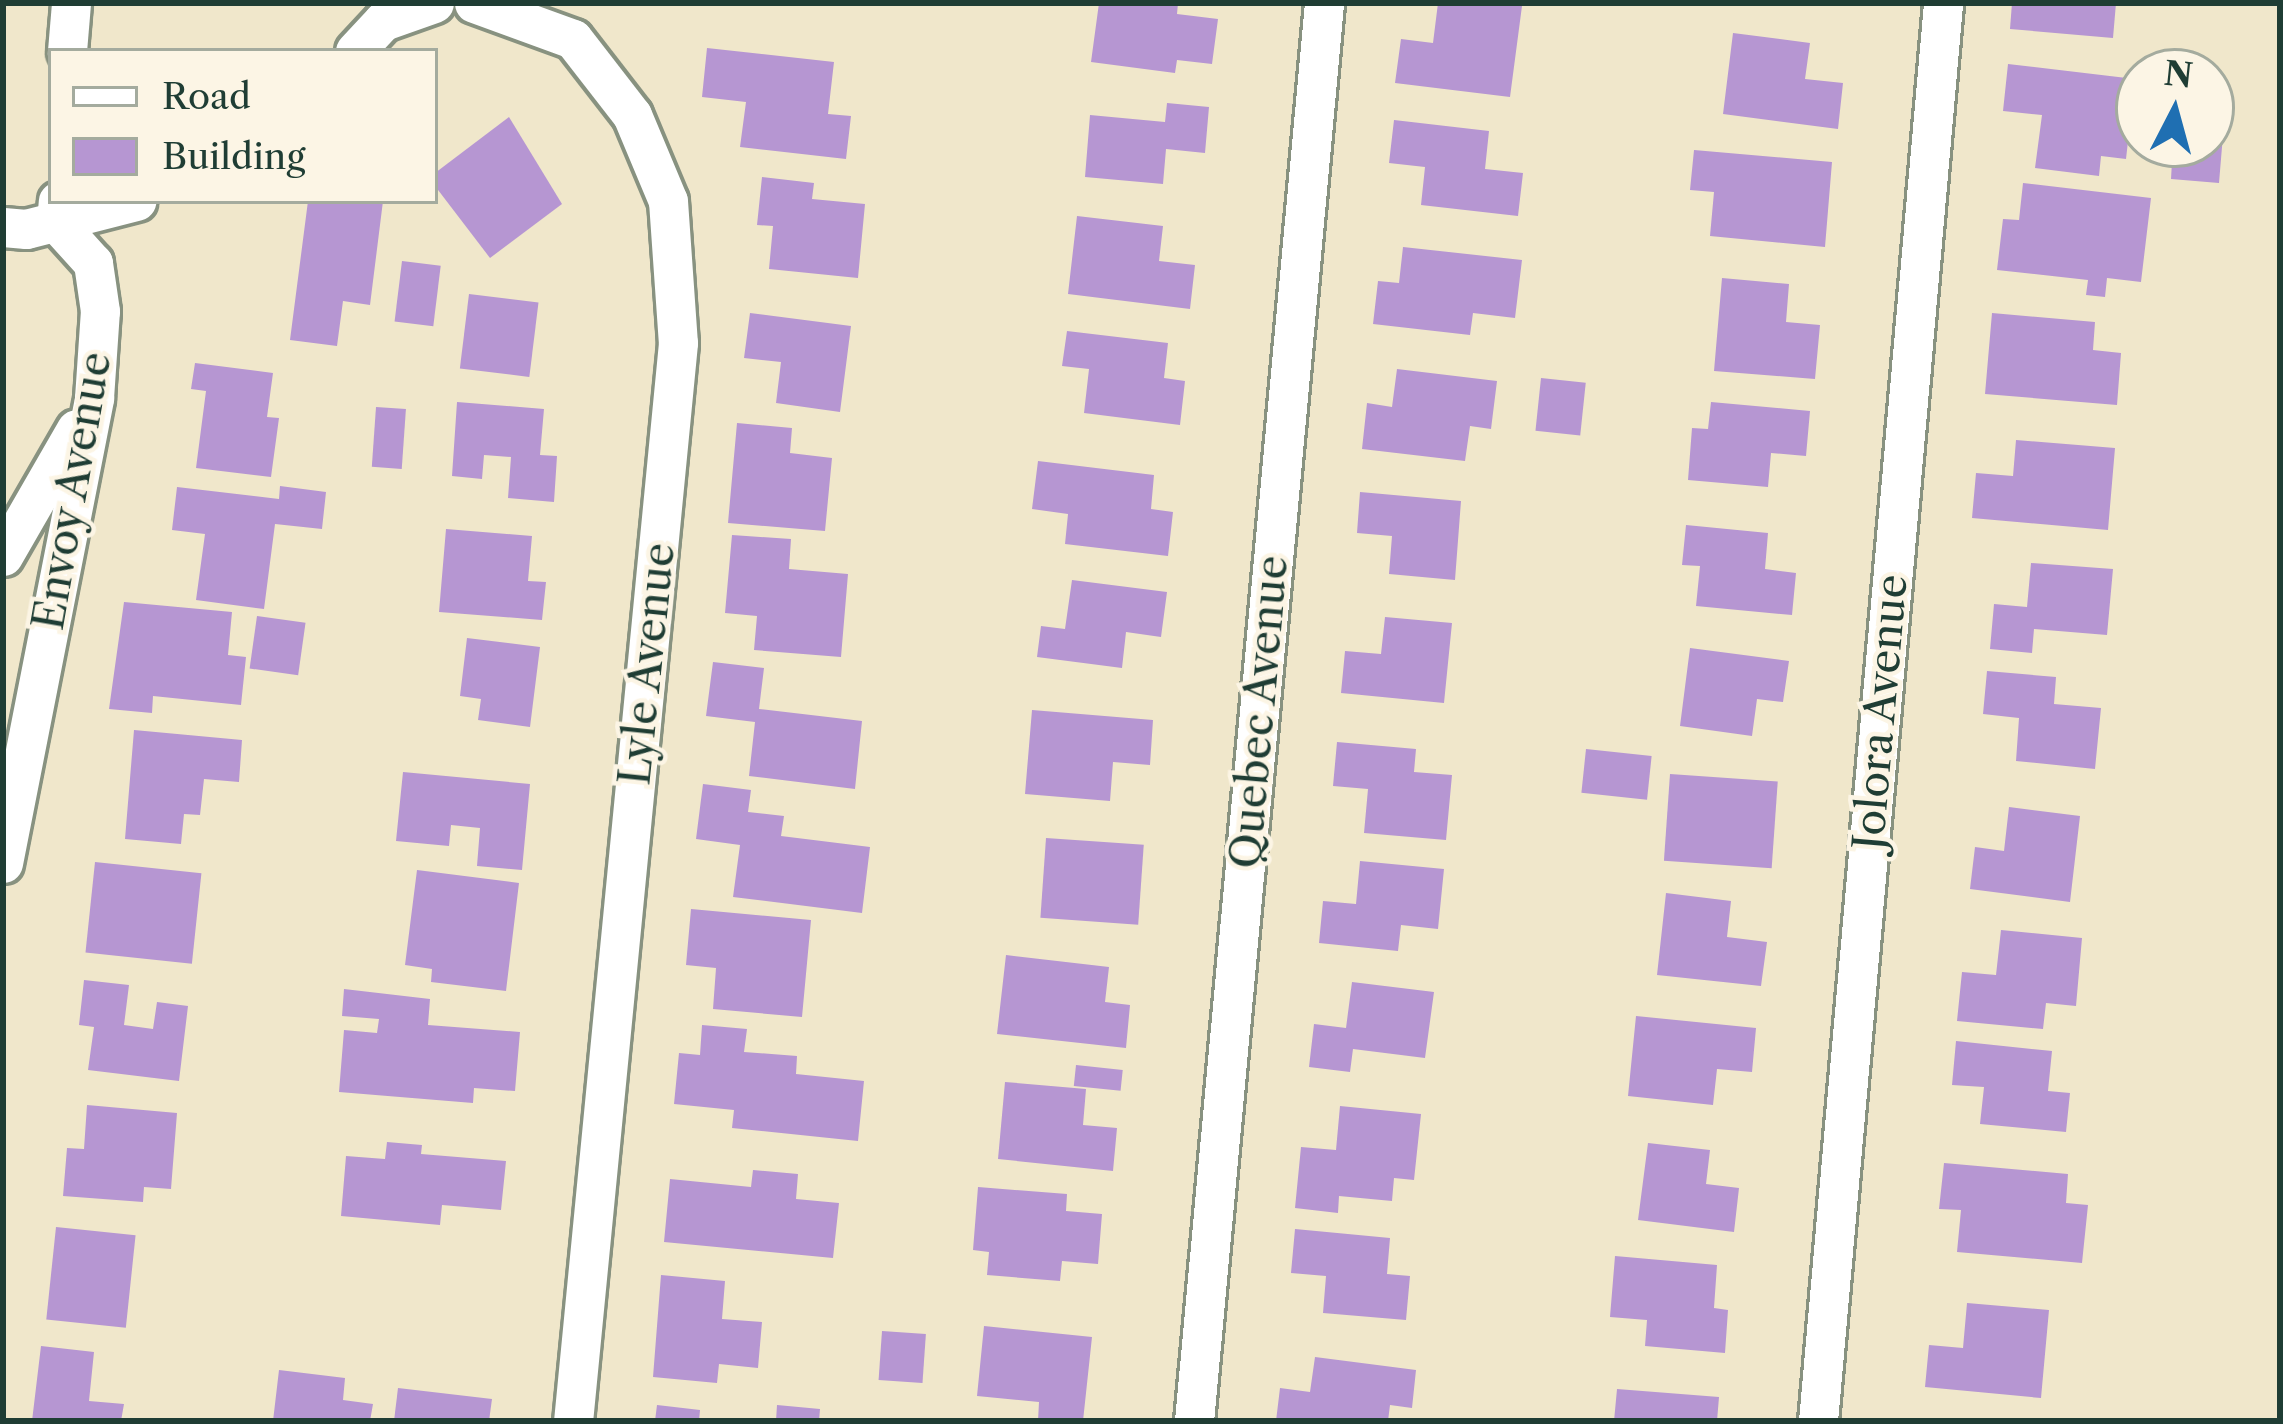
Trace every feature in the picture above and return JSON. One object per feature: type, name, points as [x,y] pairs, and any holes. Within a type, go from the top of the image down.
[{"type":"street","points":[[68,48],[70,3]]},
{"type":"street","points":[[358,48],[383,21],[434,3]]},
{"type":"street","name":"Lyle Avenue","points":[[474,3],[573,40],[632,115],[668,201],[678,343],[573,1421]]},
{"type":"street","name":"Quebec Avenue","points":[[1195,1421],[1324,3]]},
{"type":"street","name":"Jolora Avenue","points":[[1818,1421],[1943,3]]},
{"type":"street","points":[[3,227],[57,211],[112,204]]},
{"type":"street","name":"Envoy Avenue","points":[[3,863],[94,398],[100,311],[93,263],[57,211]]},
{"type":"street","points":[[3,556],[94,398]]},
{"type":"building","points":[[1099,3],[1178,3],[1177,14],[1218,19],[1212,64],[1177,60],[1175,73],[1091,62]]},
{"type":"building","points":[[1438,3],[1522,6],[1510,97],[1395,83],[1401,39],[1433,43]]},
{"type":"building","points":[[2012,3],[2116,3],[2113,38],[2010,29]]},
{"type":"building","points":[[1733,33],[1810,43],[1805,79],[1843,83],[1838,129],[1723,114]]},
{"type":"building","points":[[707,48],[834,62],[828,114],[851,116],[846,159],[740,147],[746,102],[702,97]]},
{"type":"building","points":[[2008,64],[2115,77],[2115,158],[2101,156],[2099,176],[2035,168],[2042,115],[2003,111]]},
{"type":"building","points":[[1167,103],[1209,107],[1205,153],[1166,149],[1163,184],[1085,177],[1090,115],[1165,122]]},
{"type":"building","points":[[509,117],[562,204],[490,258],[438,190],[438,171]]},
{"type":"building","points":[[1394,120],[1489,131],[1485,169],[1523,173],[1518,216],[1421,205],[1425,167],[1389,163]]},
{"type":"building","points":[[1694,150],[1832,162],[1825,247],[1710,236],[1714,192],[1690,190]]},
{"type":"building","points":[[2172,168],[2220,168],[2219,183],[2171,179]]},
{"type":"building","points":[[762,177],[814,183],[812,199],[865,204],[858,278],[769,269],[773,226],[757,225]]},
{"type":"building","points":[[2023,183],[2151,198],[2141,282],[2107,278],[2105,297],[2086,295],[2088,280],[1997,270],[2003,219],[2019,220]]},
{"type":"building","points":[[308,204],[383,204],[370,305],[343,301],[337,346],[290,340]]},
{"type":"building","points":[[1077,216],[1163,226],[1159,261],[1195,265],[1190,309],[1068,294]]},
{"type":"building","points":[[1403,247],[1522,260],[1515,318],[1473,313],[1470,335],[1373,324],[1378,281],[1399,283]]},
{"type":"building","points":[[402,261],[441,266],[433,326],[395,322]]},
{"type":"building","points":[[1722,278],[1789,284],[1786,322],[1820,325],[1815,379],[1714,371]]},
{"type":"building","points":[[469,294],[538,303],[529,377],[460,368]]},
{"type":"building","points":[[750,313],[851,326],[840,412],[776,403],[781,362],[744,358]]},
{"type":"building","points":[[1992,313],[2095,322],[2093,350],[2121,353],[2117,405],[1985,394]]},
{"type":"building","points":[[1067,331],[1168,343],[1164,378],[1185,381],[1180,425],[1084,413],[1089,369],[1062,366]]},
{"type":"building","points":[[195,363],[273,373],[267,417],[279,418],[271,477],[196,468],[206,391],[191,389]]},
{"type":"building","points":[[1397,369],[1497,381],[1491,429],[1470,426],[1465,461],[1362,449],[1367,403],[1392,407]]},
{"type":"building","points":[[1541,378],[1586,383],[1580,435],[1535,431]]},
{"type":"building","points":[[457,402],[544,409],[540,455],[557,456],[554,502],[508,498],[511,457],[484,455],[482,479],[452,476]]},
{"type":"building","points":[[1711,402],[1810,411],[1806,456],[1771,453],[1768,487],[1688,480],[1692,428],[1708,429]]},
{"type":"building","points":[[376,407],[406,409],[402,469],[372,467]]},
{"type":"building","points":[[737,423],[792,428],[790,453],[832,458],[825,531],[728,523]]},
{"type":"building","points":[[2016,440],[2115,448],[2108,530],[1972,518],[1976,473],[2013,476]]},
{"type":"building","points":[[1038,461],[1154,475],[1151,509],[1173,512],[1168,556],[1065,544],[1068,514],[1032,509]]},
{"type":"building","points":[[280,486],[326,492],[322,529],[275,524],[264,609],[196,600],[205,534],[172,530],[177,487],[279,499]]},
{"type":"building","points":[[1360,492],[1461,501],[1455,580],[1389,574],[1392,536],[1357,533]]},
{"type":"building","points":[[1686,525],[1768,533],[1765,569],[1796,573],[1792,615],[1696,606],[1700,566],[1682,565]]},
{"type":"building","points":[[446,529],[532,536],[528,581],[546,582],[542,620],[439,612]]},
{"type":"building","points":[[732,535],[791,539],[789,569],[848,574],[841,657],[754,650],[757,616],[725,613]]},
{"type":"building","points":[[2031,563],[2113,569],[2107,635],[2034,629],[2032,653],[1990,649],[1994,604],[2027,607]]},
{"type":"building","points":[[1072,580],[1167,592],[1161,637],[1126,632],[1122,668],[1037,657],[1041,626],[1065,629]]},
{"type":"building","points":[[124,602],[232,612],[228,655],[246,657],[241,705],[153,696],[152,713],[109,709]]},
{"type":"building","points":[[257,616],[306,623],[298,675],[250,668]]},
{"type":"building","points":[[1385,617],[1452,623],[1444,703],[1341,693],[1345,651],[1381,654]]},
{"type":"building","points":[[467,638],[540,647],[530,727],[478,720],[481,699],[460,696]]},
{"type":"building","points":[[1690,648],[1789,661],[1783,702],[1757,699],[1752,736],[1680,726]]},
{"type":"building","points":[[713,662],[764,668],[759,709],[862,721],[855,789],[749,776],[755,722],[706,716]]},
{"type":"building","points":[[1987,671],[2056,677],[2054,704],[2101,708],[2095,769],[2016,761],[2019,718],[1983,714]]},
{"type":"building","points":[[1032,710],[1153,720],[1150,765],[1113,762],[1110,801],[1025,794]]},
{"type":"building","points":[[134,730],[242,740],[239,782],[204,779],[200,815],[184,814],[181,844],[125,839]]},
{"type":"building","points":[[1337,742],[1416,749],[1414,772],[1452,775],[1446,840],[1364,833],[1368,789],[1333,786]]},
{"type":"building","points":[[1586,749],[1652,756],[1647,800],[1581,793]]},
{"type":"building","points":[[403,772],[530,784],[522,870],[477,866],[480,828],[451,825],[449,846],[396,841]]},
{"type":"building","points":[[1670,774],[1778,782],[1772,868],[1664,861]]},
{"type":"building","points":[[703,784],[751,790],[748,812],[784,816],[781,836],[870,847],[862,913],[733,897],[740,845],[696,839]]},
{"type":"building","points":[[2009,807],[2080,816],[2070,902],[1970,889],[1975,847],[2004,851]]},
{"type":"building","points":[[1046,838],[1144,845],[1138,925],[1040,918]]},
{"type":"building","points":[[1360,861],[1444,869],[1438,929],[1401,925],[1398,951],[1319,943],[1323,901],[1356,904]]},
{"type":"building","points":[[95,862],[201,873],[192,964],[85,953]]},
{"type":"building","points":[[417,870],[519,883],[506,991],[431,982],[432,969],[405,965]]},
{"type":"building","points":[[1666,893],[1731,901],[1727,937],[1767,942],[1761,986],[1657,975]]},
{"type":"building","points":[[691,909],[811,920],[802,1017],[713,1009],[716,968],[686,965]]},
{"type":"building","points":[[2001,930],[2082,938],[2076,1006],[2046,1003],[2043,1029],[1957,1021],[1962,972],[1996,975]]},
{"type":"building","points":[[1006,955],[1109,967],[1105,1002],[1130,1005],[1126,1048],[997,1034]]},
{"type":"building","points":[[84,980],[129,985],[124,1025],[153,1029],[157,1002],[188,1006],[179,1081],[88,1070],[94,1027],[79,1025]]},
{"type":"building","points":[[1352,982],[1434,992],[1425,1058],[1353,1049],[1350,1072],[1309,1067],[1314,1024],[1346,1028]]},
{"type":"building","points":[[344,989],[430,999],[428,1025],[520,1032],[515,1091],[474,1088],[473,1103],[339,1092],[344,1030],[377,1033],[379,1019],[342,1016]]},
{"type":"building","points":[[1636,1016],[1756,1028],[1752,1072],[1717,1069],[1713,1105],[1628,1096]]},
{"type":"building","points":[[702,1025],[747,1029],[744,1052],[797,1056],[796,1074],[864,1081],[858,1141],[732,1128],[734,1110],[674,1104],[679,1053],[700,1055]]},
{"type":"building","points":[[1956,1041],[2052,1051],[2048,1091],[2070,1093],[2066,1132],[1980,1124],[1984,1087],[1952,1085]]},
{"type":"building","points":[[1076,1065],[1123,1070],[1121,1091],[1074,1086]]},
{"type":"building","points":[[1005,1082],[1086,1089],[1083,1125],[1117,1128],[1113,1171],[998,1159]]},
{"type":"building","points":[[87,1105],[177,1113],[171,1189],[144,1187],[143,1202],[63,1196],[67,1148],[84,1149]]},
{"type":"building","points":[[1340,1106],[1421,1114],[1414,1180],[1394,1178],[1392,1201],[1339,1196],[1338,1213],[1295,1208],[1301,1147],[1336,1150]]},
{"type":"building","points":[[387,1142],[422,1145],[421,1154],[506,1161],[501,1210],[442,1205],[440,1225],[341,1216],[346,1156],[385,1159]]},
{"type":"building","points":[[1648,1143],[1710,1150],[1706,1184],[1739,1188],[1734,1232],[1638,1220]]},
{"type":"building","points":[[1944,1163],[2068,1174],[2066,1203],[2088,1205],[2082,1263],[1957,1252],[1961,1210],[1939,1209]]},
{"type":"building","points":[[753,1170],[798,1174],[796,1199],[839,1203],[833,1258],[664,1242],[670,1179],[751,1187]]},
{"type":"building","points":[[978,1187],[1067,1194],[1066,1211],[1102,1214],[1098,1264],[1062,1261],[1060,1281],[987,1275],[989,1252],[973,1250]]},
{"type":"building","points":[[56,1227],[136,1235],[126,1328],[46,1319]]},
{"type":"building","points":[[1295,1229],[1390,1238],[1387,1274],[1410,1276],[1406,1320],[1323,1313],[1326,1276],[1291,1273]]},
{"type":"building","points":[[1615,1256],[1717,1265],[1714,1308],[1728,1310],[1725,1353],[1645,1346],[1647,1320],[1610,1317]]},
{"type":"building","points":[[661,1275],[725,1281],[722,1319],[762,1322],[758,1368],[719,1364],[717,1383],[653,1377]]},
{"type":"building","points":[[1967,1303],[2049,1310],[2041,1398],[1925,1387],[1929,1345],[1963,1348]]},
{"type":"building","points":[[984,1326],[1092,1337],[1083,1421],[1038,1421],[1039,1402],[977,1396]]},
{"type":"building","points":[[882,1331],[926,1334],[922,1383],[879,1380]]},
{"type":"building","points":[[41,1346],[94,1352],[89,1401],[124,1404],[121,1421],[32,1421]]},
{"type":"building","points":[[1315,1357],[1416,1370],[1412,1408],[1390,1405],[1388,1421],[1276,1421],[1280,1388],[1310,1392]]},
{"type":"building","points":[[279,1370],[345,1378],[343,1400],[373,1404],[370,1421],[273,1421]]},
{"type":"building","points":[[398,1388],[492,1399],[489,1421],[394,1421]]},
{"type":"building","points":[[1617,1389],[1719,1397],[1717,1421],[1614,1421]]},
{"type":"building","points":[[657,1405],[700,1410],[699,1421],[655,1421]]},
{"type":"building","points":[[777,1405],[820,1409],[819,1421],[776,1421]]}]
